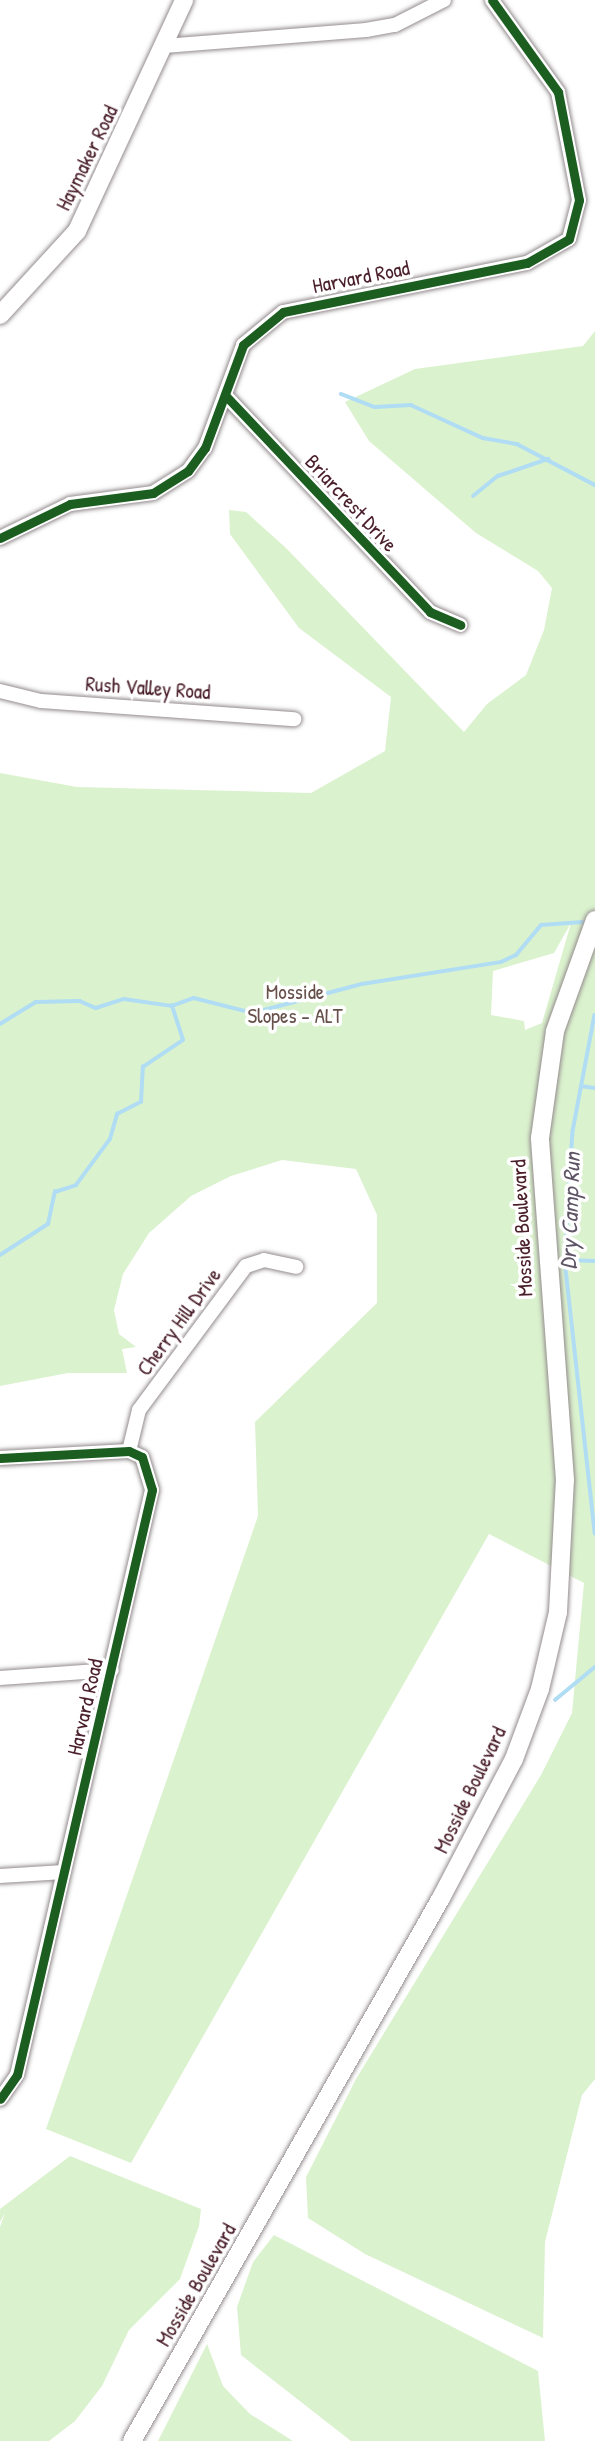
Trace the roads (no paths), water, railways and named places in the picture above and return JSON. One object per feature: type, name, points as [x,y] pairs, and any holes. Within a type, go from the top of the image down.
[{"type":"main road","name":"Haymaker Road","points":[[0,315],[77,231],[184,0]]},
{"type":"main road","name":"Mosside Boulevard","points":[[132,2441],[440,1898],[514,1759],[540,1689],[558,1612],[565,1480],[540,1138],[555,1031],[595,920]]},
{"type":"street","points":[[164,46],[366,30],[395,25],[444,0]]},
{"type":"street","name":"Harvard Road","points":[[0,538],[70,504],[128,499],[170,485],[205,448],[243,345],[283,312],[527,263],[569,239],[579,200],[558,92],[492,0]]},
{"type":"street","name":"Briarcrest Drive","points":[[225,395],[430,612],[460,625]]},
{"type":"street","name":"Rush Valley Road","points":[[0,691],[41,701],[294,719]]},
{"type":"street","name":"Cherry Hill Drive","points":[[129,1451],[139,1410],[246,1266],[264,1260],[296,1267]]},
{"type":"street","points":[[0,1458],[129,1451]]},
{"type":"street","name":"Harvard Road","points":[[0,2099],[17,2075],[152,1490],[142,1457],[129,1451]]},
{"type":"street","points":[[0,1678],[112,1670]]},
{"type":"street","points":[[0,1876],[65,1872]]},
{"type":"waterway","points":[[341,394],[375,407],[411,405],[483,438],[517,444],[595,485]]},
{"type":"waterway","points":[[473,496],[498,476],[548,459]]},
{"type":"waterway","points":[[0,1024],[36,1002],[80,1001],[96,1008],[124,999],[172,1006],[194,998],[253,1013],[362,984],[501,962],[516,955],[541,925],[582,922]]},
{"type":"waterway","points":[[0,1255],[48,1224],[55,1192],[76,1185],[110,1139],[117,1114],[141,1102],[143,1067],[183,1040],[172,1006]]},
{"type":"waterway","name":"Dry Camp Run","points":[[595,1015],[573,1131],[565,1260],[595,1533]]},
{"type":"waterway","points":[[581,1086],[595,1088]]},
{"type":"waterway","points":[[566,1260],[595,1261]]},
{"type":"waterway","name":"Dry Camp Run","points":[[555,1700],[595,1667]]},
{"type":"park label","name":"Mosside Slopes - ALT","points":[[295,1004]]}]
